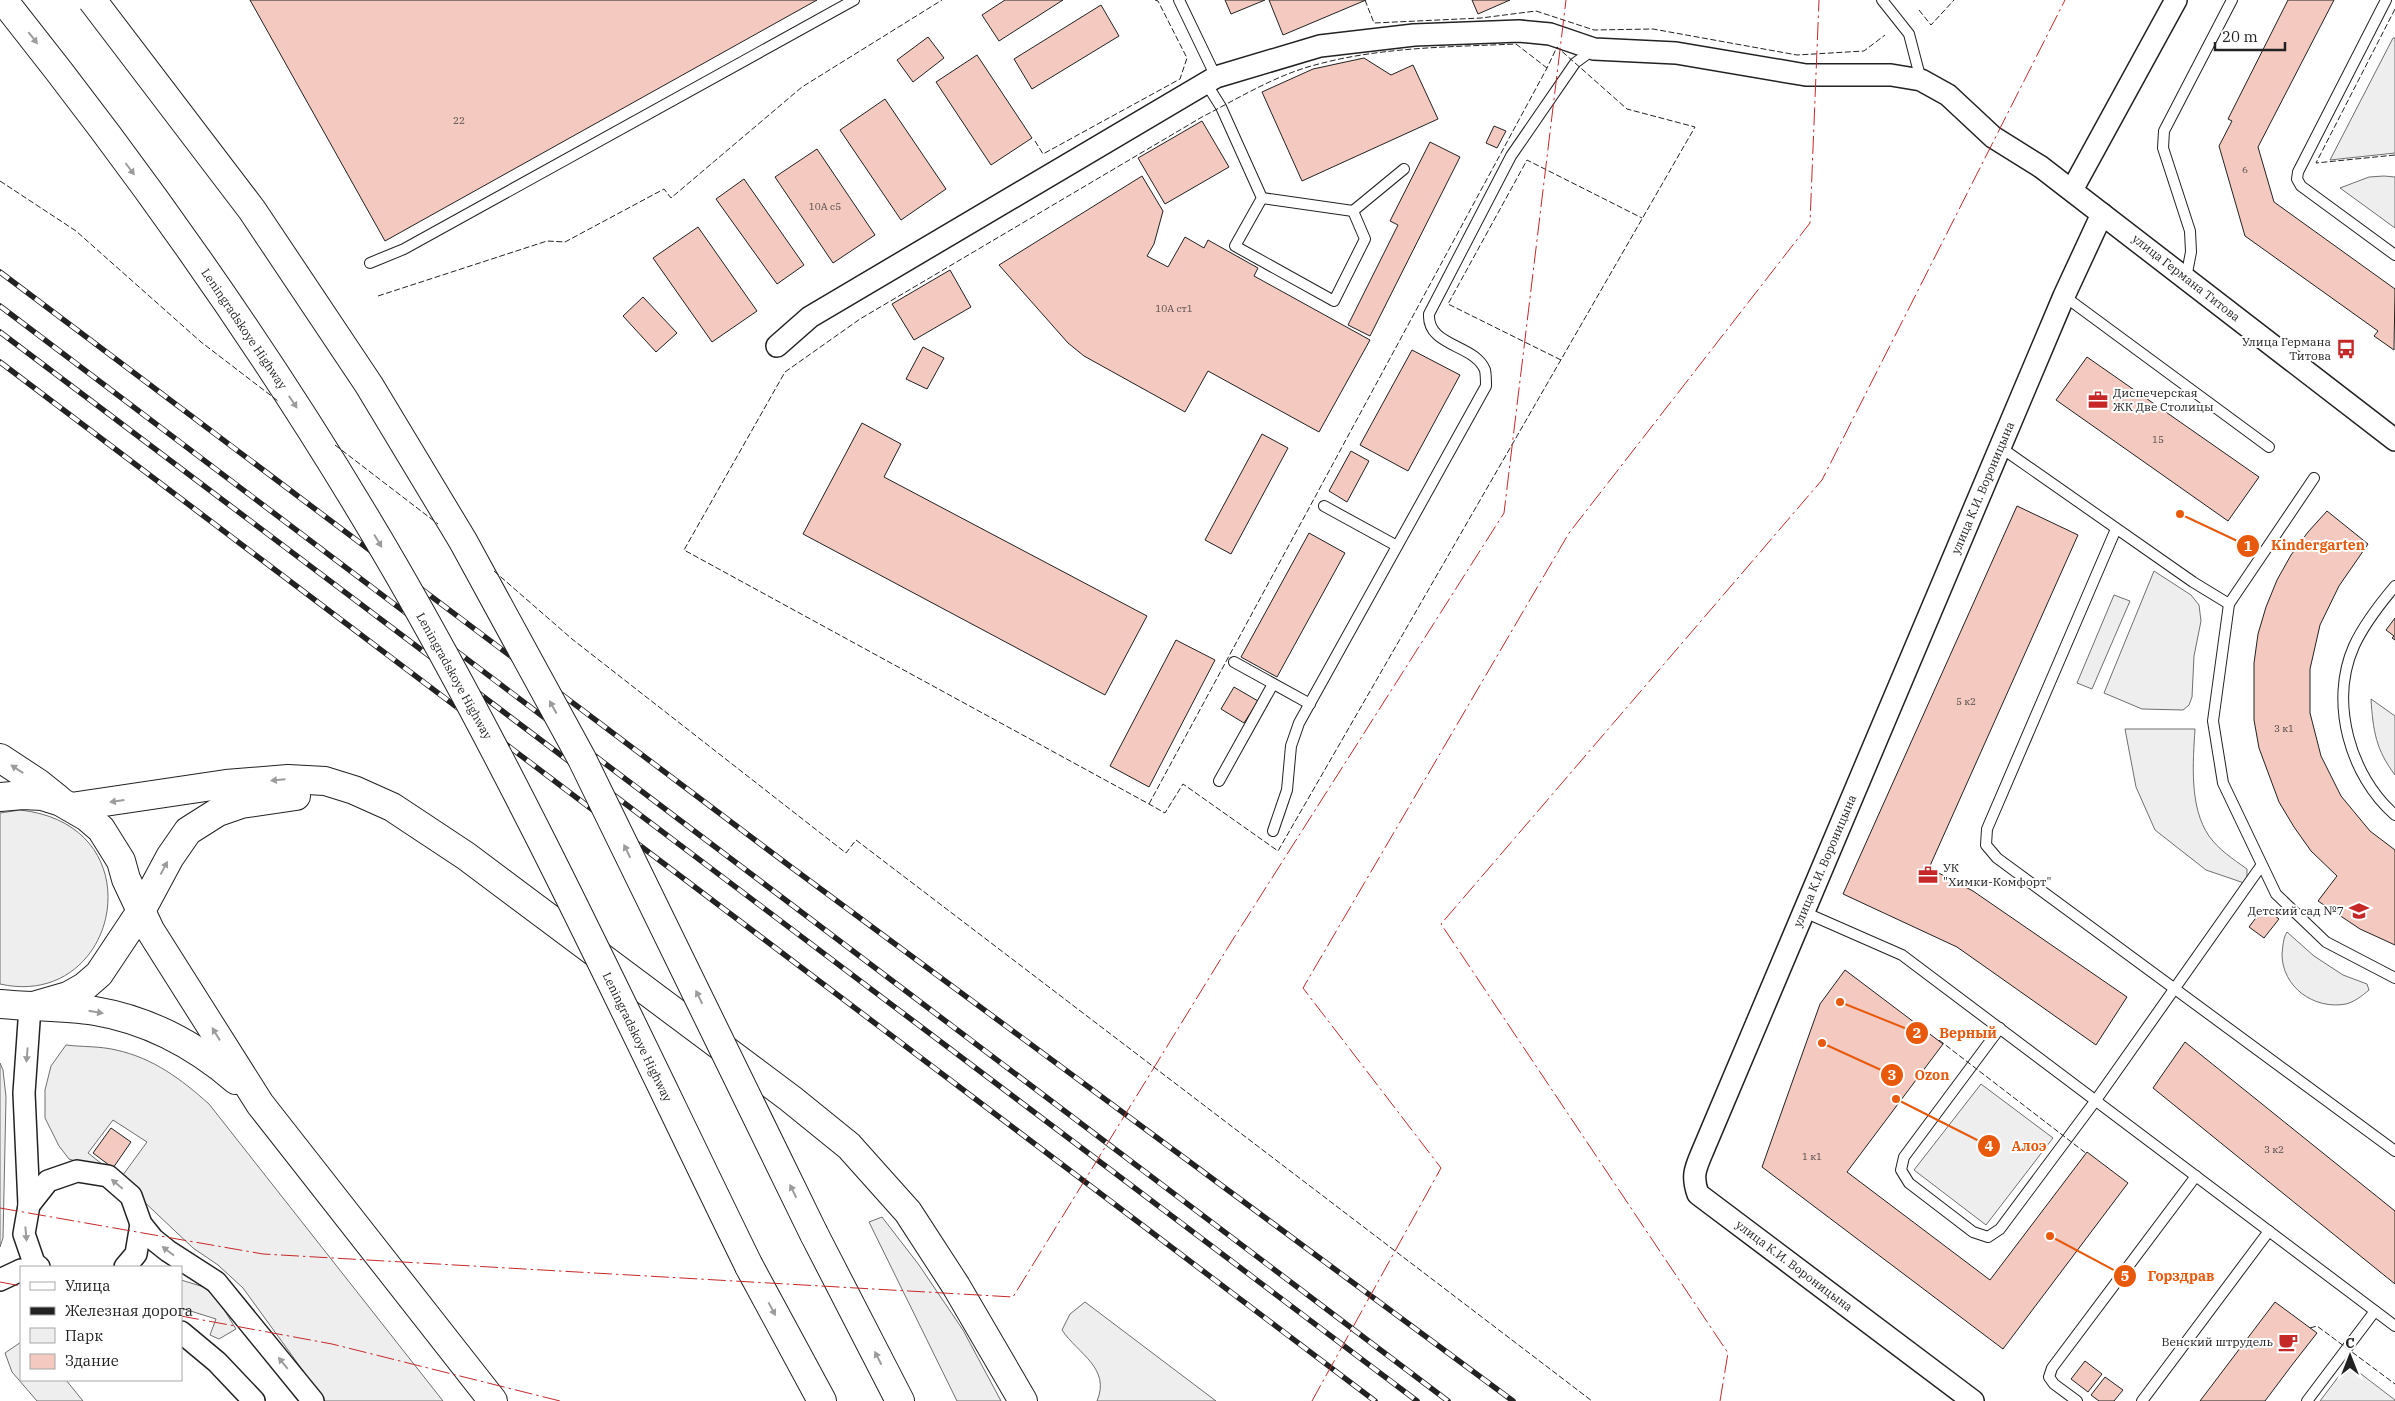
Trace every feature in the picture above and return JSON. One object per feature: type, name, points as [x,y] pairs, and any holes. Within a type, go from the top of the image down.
[{"type":"main road","name":"Leningradskoye Highway","points":[[3,0],[194,256],[300,412],[394,566],[512,781],[749,1266],[822,1401]]},
{"type":"main road","points":[[92,0],[252,210],[369,385],[463,540],[582,759],[814,1234],[900,1401]]},
{"type":"main road","points":[[0,758],[87,817],[106,837],[121,861],[126,879],[150,930],[260,1104],[493,1401]]},
{"type":"main road","points":[[0,797],[42,796],[66,804],[226,784],[288,779],[325,781],[354,790],[392,807],[482,868],[791,1099],[848,1146],[908,1212],[956,1286],[1023,1401]]},
{"type":"main road","points":[[30,1006],[68,996],[84,986],[105,966],[141,911],[184,836],[201,821],[218,812],[264,800],[306,796],[338,796],[392,807]]},
{"type":"main road","points":[[120,942],[126,921],[128,900],[126,879]]},
{"type":"main road","points":[[0,1004],[94,1011],[146,1024],[174,1036],[210,1059],[236,1080],[260,1104]]},
{"type":"street","points":[[2072,190],[2176,0]]},
{"type":"street","name":"улица Германа Титова","points":[[777,346],[810,317],[1211,80],[1320,46],[1414,34],[1526,32],[1550,34],[1594,49],[1676,53],[1806,75],[1891,75],[1921,80],[1948,95],[1993,137],[2041,167],[2072,190],[2395,440]]},
{"type":"street","name":"улица К.И. Вороницына","points":[[1974,1401],[1698,1194],[1694,1181],[1695,1168],[2064,296],[2102,214]]},
{"type":"street","points":[[30,1006],[24,1093],[29,1205],[24,1234],[30,1266]]},
{"type":"street","points":[[29,1205],[48,1181],[77,1171],[108,1176],[131,1196],[141,1224],[153,1239],[216,1282],[313,1401]]},
{"type":"street","points":[[126,1266],[136,1254],[141,1224]]},
{"type":"street","points":[[1,1282],[20,1272]]},
{"type":"street","points":[[182,1333],[217,1362],[254,1401]]},
{"type":"lane","points":[[370,263],[404,249],[854,0]]},
{"type":"lane","points":[[1180,0],[1220,107],[1262,198]]},
{"type":"lane","points":[[1882,0],[1909,34],[1921,80]]},
{"type":"lane","points":[[2186,278],[2191,252],[2190,231],[2163,148],[2162,139],[2164,131],[2232,0]]},
{"type":"lane","points":[[2386,0],[2298,172],[2297,180],[2301,186],[2395,255]]},
{"type":"lane","points":[[1274,830],[1287,790],[1291,746],[1299,723],[1486,386],[1485,371],[1477,358],[1436,334],[1429,323],[1430,314],[1511,156],[1575,63],[1594,49]]},
{"type":"lane","points":[[1262,198],[1353,211],[1404,169]]},
{"type":"lane","points":[[1262,198],[1235,246],[1334,301],[1365,239],[1353,211]]},
{"type":"lane","points":[[2064,296],[2269,447]]},
{"type":"lane","points":[[2000,448],[2193,582],[2229,604]]},
{"type":"lane","points":[[2314,478],[2229,604],[2213,721],[2223,783],[2276,894],[2326,942],[2395,978]]},
{"type":"lane","points":[[1324,506],[1397,546]]},
{"type":"lane","points":[[2116,529],[1987,829],[1986,845],[1997,858],[2395,1151]]},
{"type":"lane","points":[[2395,586],[2372,614],[2353,647],[2345,682],[2344,712],[2350,746],[2364,777],[2382,803],[2395,815]]},
{"type":"lane","points":[[1234,662],[1310,704]]},
{"type":"lane","points":[[1219,781],[1273,684]]},
{"type":"lane","points":[[2000,1028],[1904,1157],[1901,1170],[1909,1183],[1973,1232],[1988,1237],[2000,1229],[2096,1100],[2261,866]]},
{"type":"lane","points":[[1804,912],[1902,956],[2395,1326]]},
{"type":"lane","points":[[2077,1401],[2054,1384],[2049,1377],[2052,1368],[2196,1176]]},
{"type":"lane","points":[[2142,1401],[2269,1231]]},
{"type":"lane","points":[[2307,1401],[2375,1312]]},
{"type":"green space","points":[[2393,38],[2395,38],[2395,153],[2330,160]]},
{"type":"green space","points":[[2369,177],[2395,177],[2395,228],[2340,188]]},
{"type":"green space","points":[[2154,571],[2191,595],[2199,605],[2201,621],[2194,656],[2192,697],[2189,705],[2183,710],[2142,709],[2104,693]]},
{"type":"green space","points":[[2114,595],[2130,601],[2092,689],[2077,683]]},
{"type":"green space","points":[[2371,699],[2395,716],[2395,775],[2384,757],[2377,740]]},
{"type":"green space","points":[[2125,729],[2195,729],[2194,784],[2198,812],[2209,836],[2217,846],[2247,869],[2247,884],[2206,870],[2155,830],[2136,787]]},
{"type":"green space","points":[[20,810],[64,823],[92,847],[106,879],[107,913],[95,945],[73,970],[41,985],[0,984],[0,813]]},
{"type":"green space","points":[[2287,932],[2314,956],[2343,975],[2367,984],[2369,990],[2352,1002],[2334,1005],[2312,1000],[2302,994],[2287,977],[2283,966],[2282,954]]},
{"type":"green space","points":[[66,1045],[110,1049],[142,1058],[177,1078],[209,1104],[443,1401],[325,1401],[243,1288],[218,1265],[193,1248],[120,1179],[147,1142],[113,1120],[88,1153],[107,1168],[93,1167],[69,1159],[59,1146],[45,1118],[45,1090],[51,1066]]},
{"type":"green space","points":[[0,1063],[3,1070],[6,1097],[3,1238],[0,1247]]},
{"type":"green space","points":[[1981,1084],[2053,1138],[1986,1225],[1914,1170]]},
{"type":"green space","points":[[882,1217],[919,1265],[963,1330],[1001,1401],[957,1401],[869,1222]]},
{"type":"green space","points":[[182,1280],[204,1287],[218,1300],[236,1329],[219,1339],[210,1335],[216,1319],[182,1308]]},
{"type":"green space","points":[[1085,1302],[1216,1401],[1097,1401],[1100,1379],[1096,1370],[1062,1330],[1070,1314]]},
{"type":"green space","points":[[20,1343],[20,1381],[67,1381],[83,1401],[37,1401],[12,1372],[5,1353]]},
{"type":"green space","points":[[2348,1364],[2395,1400],[2395,1401],[2320,1401]]},
{"type":"building","points":[[250,0],[817,0],[385,241]]},
{"type":"building","points":[[1005,0],[1063,0],[999,41],[982,15]]},
{"type":"building","points":[[1225,0],[1265,0],[1231,14]]},
{"type":"building","points":[[1269,0],[1366,0],[1283,35]]},
{"type":"building","points":[[1472,0],[1510,0],[1478,14]]},
{"type":"building","points":[[2288,0],[2334,0],[2258,147],[2274,202],[2395,289],[2394,350],[2374,336],[2378,331],[2245,236],[2219,146],[2232,121],[2228,119]]},
{"type":"building","points":[[1101,5],[1119,36],[1032,89],[1014,59]]},
{"type":"building","points":[[928,37],[944,58],[913,82],[897,60]]},
{"type":"building","points":[[977,55],[1032,138],[991,165],[936,82]]},
{"type":"building","points":[[1364,58],[1391,75],[1413,65],[1438,119],[1302,181],[1262,92],[1313,69]]},
{"type":"building","points":[[885,99],[946,189],[901,220],[840,130]]},
{"type":"building","points":[[1202,121],[1229,167],[1165,204],[1138,158]]},
{"type":"building","points":[[1494,126],[1506,131],[1497,148],[1486,143]]},
{"type":"building","points":[[1430,142],[1460,157],[1370,336],[1348,325],[1398,225],[1390,221]]},
{"type":"building","points":[[817,149],[875,235],[833,263],[775,177]]},
{"type":"building","points":[[1142,176],[1163,211],[1154,244],[1147,256],[1168,267],[1185,237],[1204,248],[1208,240],[1258,268],[1254,276],[1370,340],[1319,432],[1208,371],[1185,412],[1084,356],[1068,343],[999,265]]},
{"type":"building","points":[[744,179],[804,265],[777,284],[716,199]]},
{"type":"building","points":[[698,227],[757,311],[712,342],[653,258]]},
{"type":"building","points":[[950,270],[971,307],[914,340],[892,304]]},
{"type":"building","points":[[643,297],[677,333],[656,352],[623,316]]},
{"type":"building","points":[[923,347],[944,358],[927,389],[906,379]]},
{"type":"building","points":[[1412,350],[1460,375],[1408,471],[1360,445]]},
{"type":"building","points":[[2087,357],[2259,477],[2228,521],[2056,400]]},
{"type":"building","points":[[862,423],[901,444],[884,477],[1147,616],[1105,695],[803,534]]},
{"type":"building","points":[[1262,434],[1288,448],[1231,554],[1205,540]]},
{"type":"building","points":[[1351,451],[1369,461],[1347,502],[1329,491]]},
{"type":"building","points":[[2017,506],[2078,535],[1929,868],[1973,891],[2127,997],[2096,1045],[1957,947],[1843,894]]},
{"type":"building","points":[[2327,511],[2368,544],[2339,586],[2320,625],[2310,669],[2310,713],[2321,756],[2341,796],[2370,831],[2395,850],[2395,945],[2360,929],[2318,901],[2337,876],[2311,851],[2279,802],[2259,748],[2254,720],[2254,663],[2258,634],[2266,607],[2277,580],[2291,555]]},
{"type":"building","points":[[1309,533],[1345,553],[1277,677],[1241,657]]},
{"type":"building","points":[[2395,618],[2395,640],[2392,638],[2394,636],[2386,630]]},
{"type":"building","points":[[1176,640],[1215,660],[1149,787],[1110,766]]},
{"type":"building","points":[[1234,687],[1258,701],[1244,723],[1221,709]]},
{"type":"building","points":[[2264,907],[2279,919],[2264,938],[2249,927]]},
{"type":"building","points":[[1845,970],[1943,1044],[1847,1172],[1990,1280],[2087,1152],[2128,1183],[2003,1349],[1762,1167],[1820,1004]]},
{"type":"building","points":[[2185,1042],[2395,1211],[2395,1284],[2153,1088]]},
{"type":"building","points":[[111,1128],[131,1142],[113,1168],[93,1153]]},
{"type":"building","points":[[2275,1302],[2317,1333],[2265,1401],[2200,1401]]},
{"type":"building","points":[[2085,1361],[2102,1374],[2088,1392],[2071,1379]]},
{"type":"building","points":[[2105,1377],[2123,1390],[2114,1401],[2099,1401],[2091,1395]]},
{"type":"railway","points":[[0,272],[791,867],[1513,1401]]},
{"type":"railway","points":[[0,306],[1448,1401]]},
{"type":"railway","points":[[0,332],[1417,1401]]},
{"type":"railway","points":[[0,362],[1375,1401]]},
{"type":"fence","points":[[378,296],[547,241],[565,242],[664,189],[671,198],[802,87],[942,0]]},
{"type":"fence","points":[[1035,141],[1043,154],[1180,79],[1187,58],[1158,1],[1155,0]]},
{"type":"fence","points":[[1365,0],[1374,23],[1481,18],[1536,11],[1594,30],[1653,29],[1797,55],[1864,51],[1885,35]]},
{"type":"fence","points":[[1919,10],[1931,25],[1954,0]]},
{"type":"fence","points":[[2395,9],[2316,163],[2395,155]]},
{"type":"fence","points":[[1149,804],[1547,68],[1557,47],[1627,109],[1695,127],[1278,851],[1183,784],[1165,813],[684,550],[785,372],[860,319],[1202,117],[1257,88],[1300,69],[1340,59],[1389,51],[1516,44],[1547,68]]},
{"type":"fence","points":[[1561,360],[1448,304],[1527,160],[1642,218]]},
{"type":"fence","points":[[0,181],[76,231],[201,342],[278,401]]},
{"type":"fence","points":[[335,445],[438,524]]},
{"type":"fence","points":[[494,571],[572,639],[846,853],[856,840],[1592,1401]]},
{"type":"fence","points":[[1939,1040],[2087,1154]]},
{"type":"fence","points":[[2310,1328],[2317,1326],[2395,1384]]},
{"type":"power","points":[[0,1208],[263,1254],[1013,1297],[1230,944],[1504,513],[1566,0]]},
{"type":"power","points":[[1312,1401],[1441,1168],[1303,988],[1569,533],[1810,223],[1819,0]]},
{"type":"power","points":[[1720,1401],[1728,1353],[1441,924],[1822,480],[2065,0]]},
{"type":"power","points":[[0,1282],[20,1286]]},
{"type":"power","points":[[182,1316],[332,1344],[560,1401]]},
{"type":"place","name":"Улица Германа Титова","points":[[2346,349]]},
{"type":"place","name":"Диспечерская ЖК Две Столицы","points":[[2098,400]]},
{"type":"place","name":"Kindergarten","points":[[2180,514]]},
{"type":"place","name":"УК \"Химки-Комфорт\"","points":[[1928,875]]},
{"type":"place","name":"Детский сад №7","points":[[2359,911]]},
{"type":"place","name":"Верный","points":[[1840,1002]]},
{"type":"place","name":"Ozon","points":[[1822,1043]]},
{"type":"place","name":"Алоэ","points":[[1896,1099]]},
{"type":"place","name":"Горздрав","points":[[2050,1236]]},
{"type":"place","name":"Венский штрудель","points":[[2288,1342]]}]
